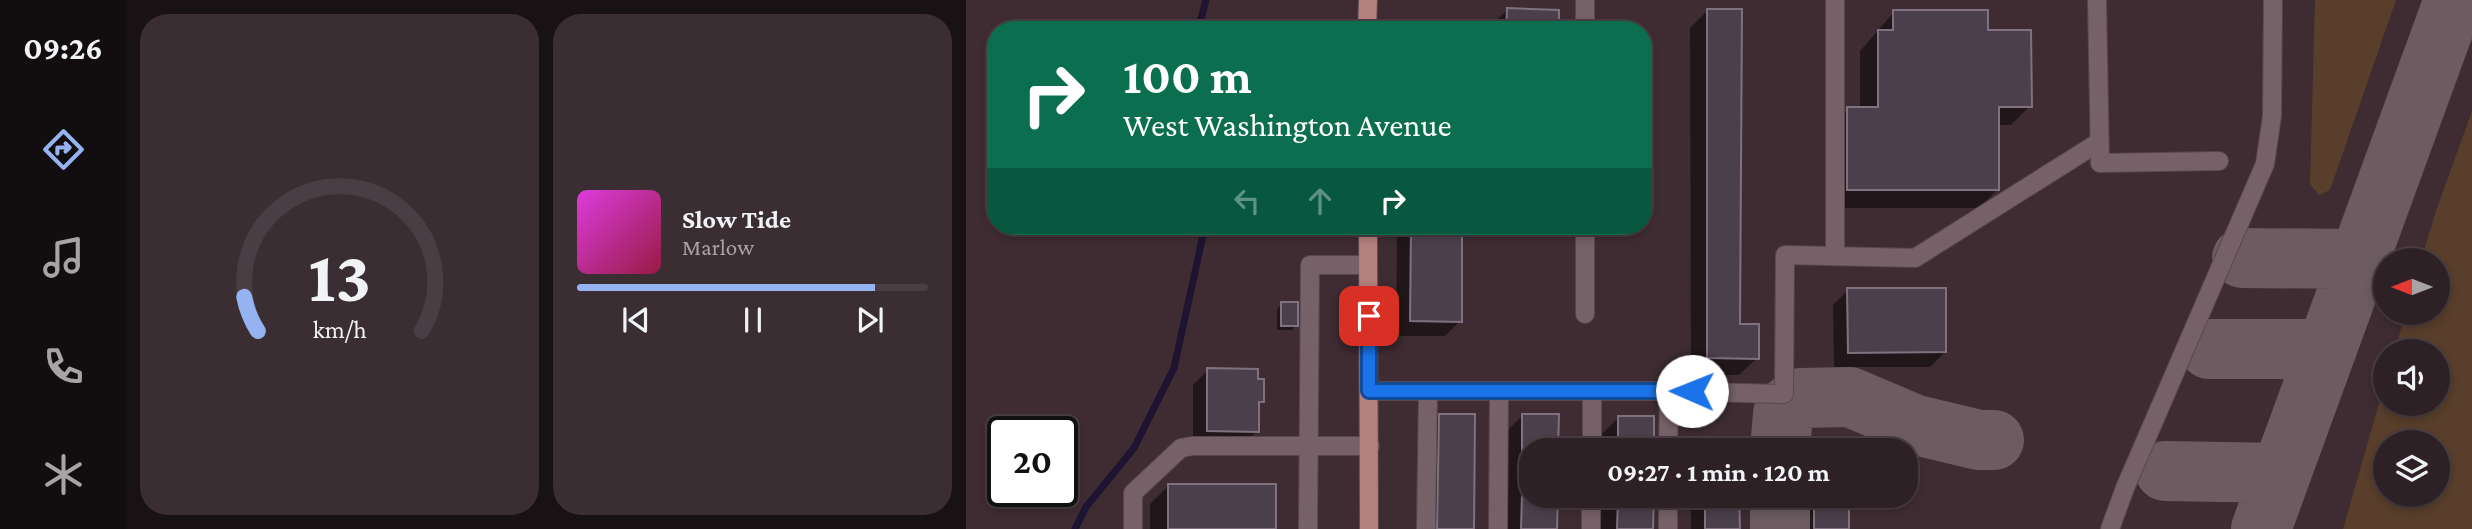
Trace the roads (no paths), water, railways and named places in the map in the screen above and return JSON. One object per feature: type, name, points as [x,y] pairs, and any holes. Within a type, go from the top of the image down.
[{"type":"main road","points":[[1367,21],[1368,0]]},
{"type":"main road","points":[[1368,235],[1369,529]]},
{"type":"lane","points":[[1585,0],[1585,21]]},
{"type":"lane","points":[[1835,0],[1835,256]]},
{"type":"lane","points":[[2097,0],[2100,163],[2219,161]]},
{"type":"lane","points":[[2110,529],[2124,488],[2265,164],[2273,116],[2273,0]]},
{"type":"lane","points":[[1369,391],[1669,391],[1784,394],[1785,255],[1915,258],[2099,142]]},
{"type":"lane","points":[[1585,235],[1585,314]]},
{"type":"lane","points":[[1308,529],[1310,265],[1368,265]]},
{"type":"lane","points":[[1426,529],[1428,391]]},
{"type":"lane","points":[[1498,529],[1499,391]]},
{"type":"lane","points":[[1592,391],[1592,438]]},
{"type":"lane","points":[[1668,438],[1669,391]]},
{"type":"lane","points":[[1133,529],[1133,493],[1181,448],[1370,446]]},
{"type":"lane","points":[[1591,508],[1591,529]]},
{"type":"lane","points":[[1668,508],[1668,529]]},
{"type":"waterway","points":[[1200,21],[1206,0]]},
{"type":"waterway","points":[[1075,529],[1086,507],[1134,448],[1174,368],[1203,235]]}]
